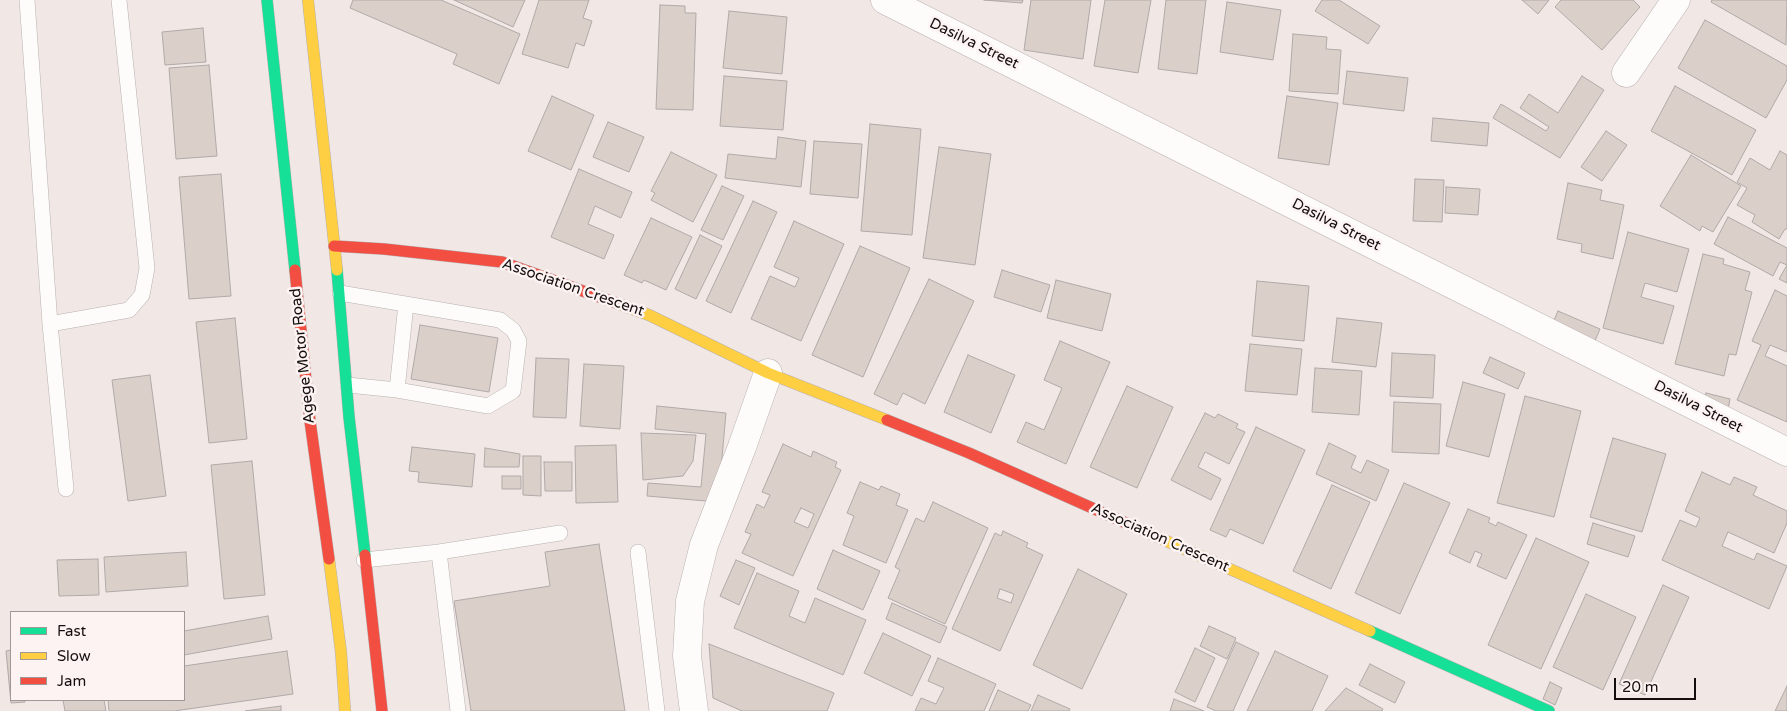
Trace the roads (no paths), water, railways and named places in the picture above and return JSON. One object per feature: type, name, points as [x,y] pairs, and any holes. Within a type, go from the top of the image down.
[{"type":"main road","name":"Agege Motor Road","points":[[267,0],[341,652],[346,711]]},
{"type":"main road","points":[[308,0],[340,293],[348,385],[344,417],[364,560],[382,711]]},
{"type":"main road","name":"Association Crescent","points":[[334,246],[384,249],[502,262],[649,314],[768,373],[968,453],[1549,711]]},
{"type":"street","name":"Dasilva Street","points":[[885,0],[1787,452]]},
{"type":"street","points":[[1626,73],[1676,0]]},
{"type":"street","points":[[694,711],[687,656],[690,601],[704,545],[768,373]]},
{"type":"lane","points":[[27,0],[50,324],[66,489]]},
{"type":"lane","points":[[50,324],[129,310],[142,294],[147,268],[119,0]]},
{"type":"lane","points":[[340,293],[500,320],[513,330],[519,341],[513,391],[488,406],[398,390],[348,385]]},
{"type":"lane","points":[[398,390],[406,304]]},
{"type":"lane","points":[[364,560],[439,552],[560,534]]},
{"type":"lane","points":[[439,552],[458,711]]},
{"type":"lane","points":[[638,552],[657,711]]}]
